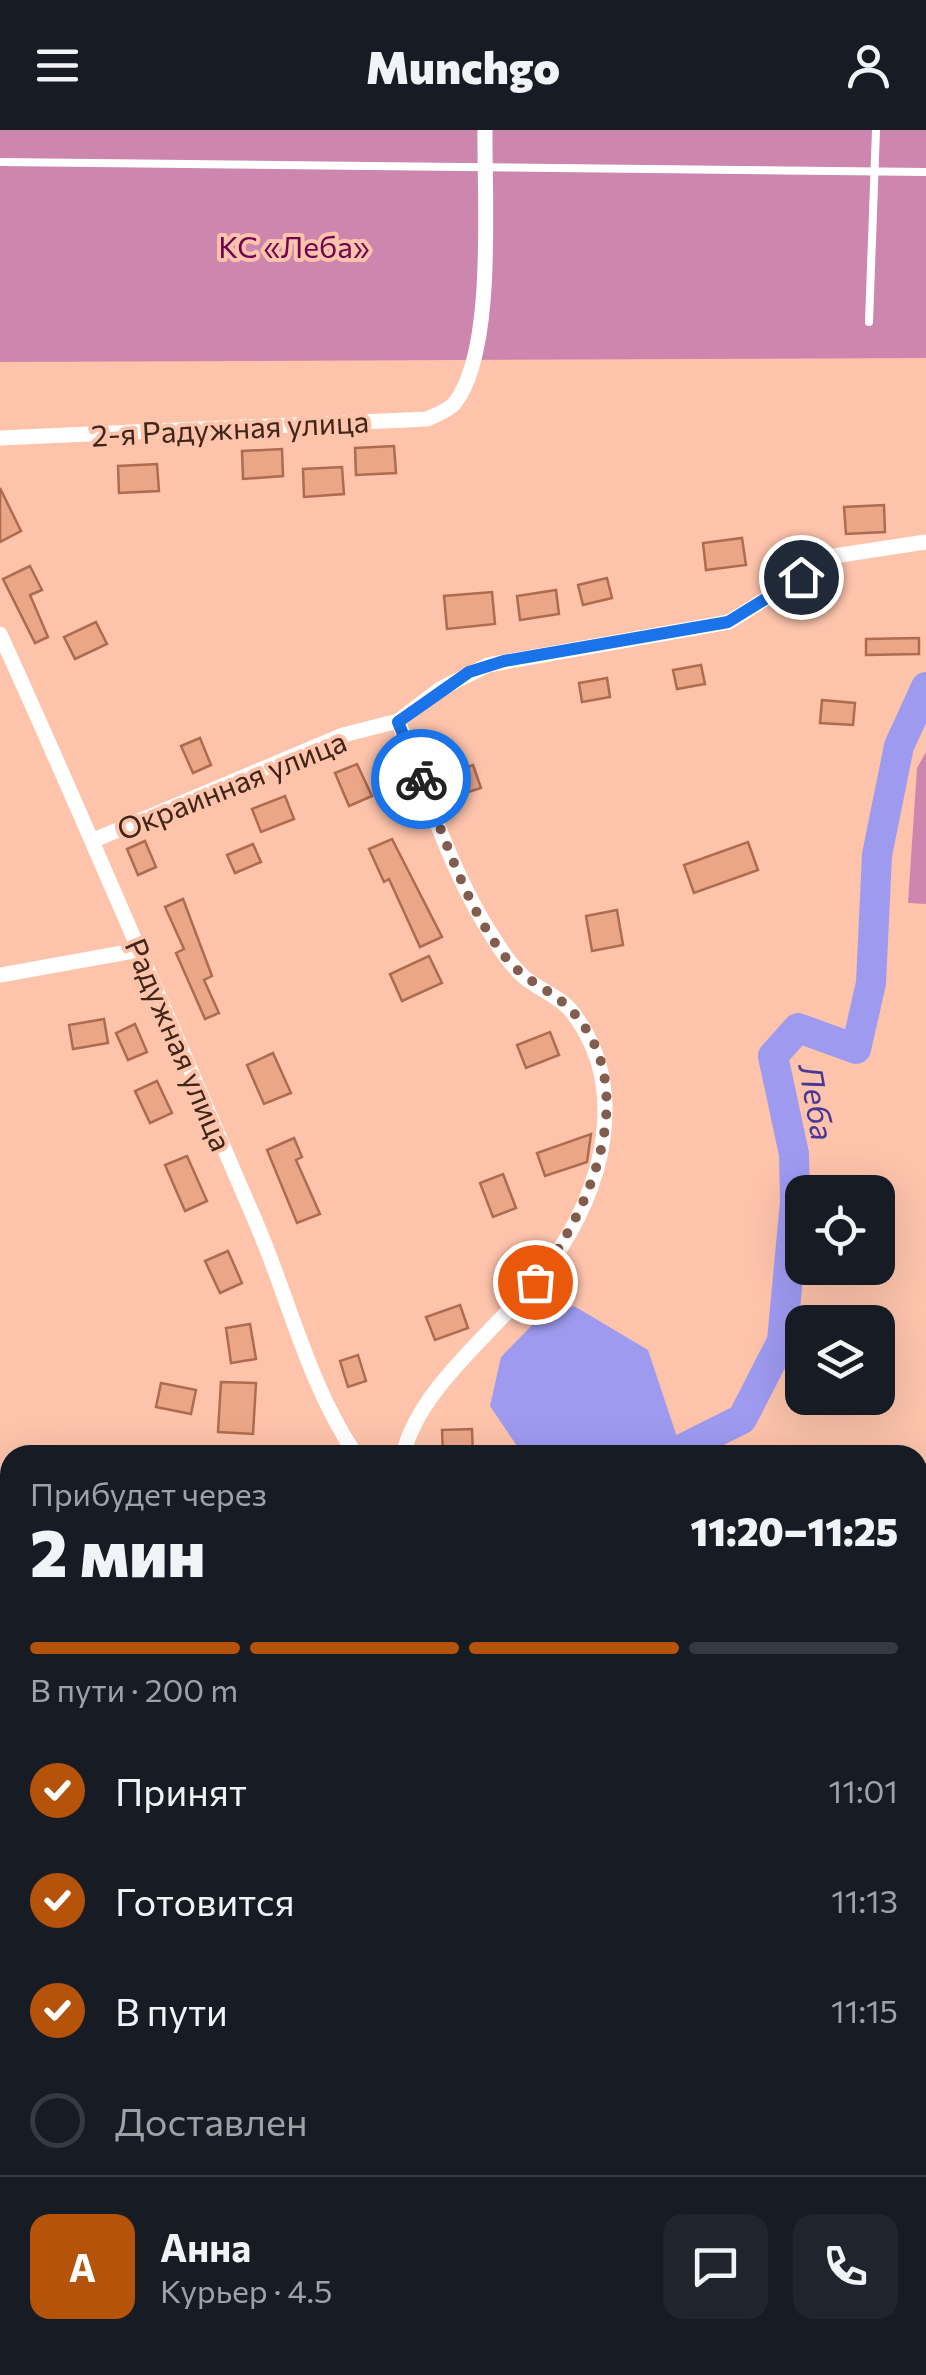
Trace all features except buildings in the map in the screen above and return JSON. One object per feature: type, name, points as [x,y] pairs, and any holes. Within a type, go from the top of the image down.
[{"type":"street","points":[[484,167],[485,130]]},
{"type":"street","name":"2-я Радужная улица","points":[[0,438],[427,418],[455,403],[480,337],[484,167]]},
{"type":"street","name":"Окраинная улица","points":[[94,840],[343,736],[398,722],[440,689],[488,665],[717,625],[754,609],[834,556],[926,542]]},
{"type":"street","name":"Радужная улица","points":[[0,634],[94,840],[262,1235],[318,1381],[351,1445]]},
{"type":"street","points":[[398,722],[484,923],[524,977],[571,1010],[596,1053],[607,1130],[598,1168],[568,1236],[535,1282],[416,1416],[406,1445]]},
{"type":"street","points":[[0,975],[139,950]]},
{"type":"lane","points":[[869,322],[876,130]]},
{"type":"lane","points":[[0,162],[926,172]]},
{"type":"green space","name":"КС «Леба»","points":[[0,130],[926,130],[926,358],[0,362]]},
{"type":"green space","points":[[926,752],[926,904],[908,903],[917,768]]},
{"type":"shaded area","points":[[574,1306],[648,1350],[680,1445],[516,1445],[490,1406],[501,1357],[542,1315]]},
{"type":"waterway","name":"Леба","points":[[690,1445],[742,1419],[782,1341],[795,1202],[794,1154],[773,1056],[798,1028],[856,1049],[871,983],[877,855],[899,746],[926,687]]},
{"type":"way so far","points":[[421,779],[468,892],[495,940],[524,977],[571,1010],[596,1053],[606,1097],[607,1130],[598,1168],[568,1236],[535,1282]]},
{"type":"route","points":[[421,779],[398,722],[469,672],[504,661],[728,622],[801,577]]}]
